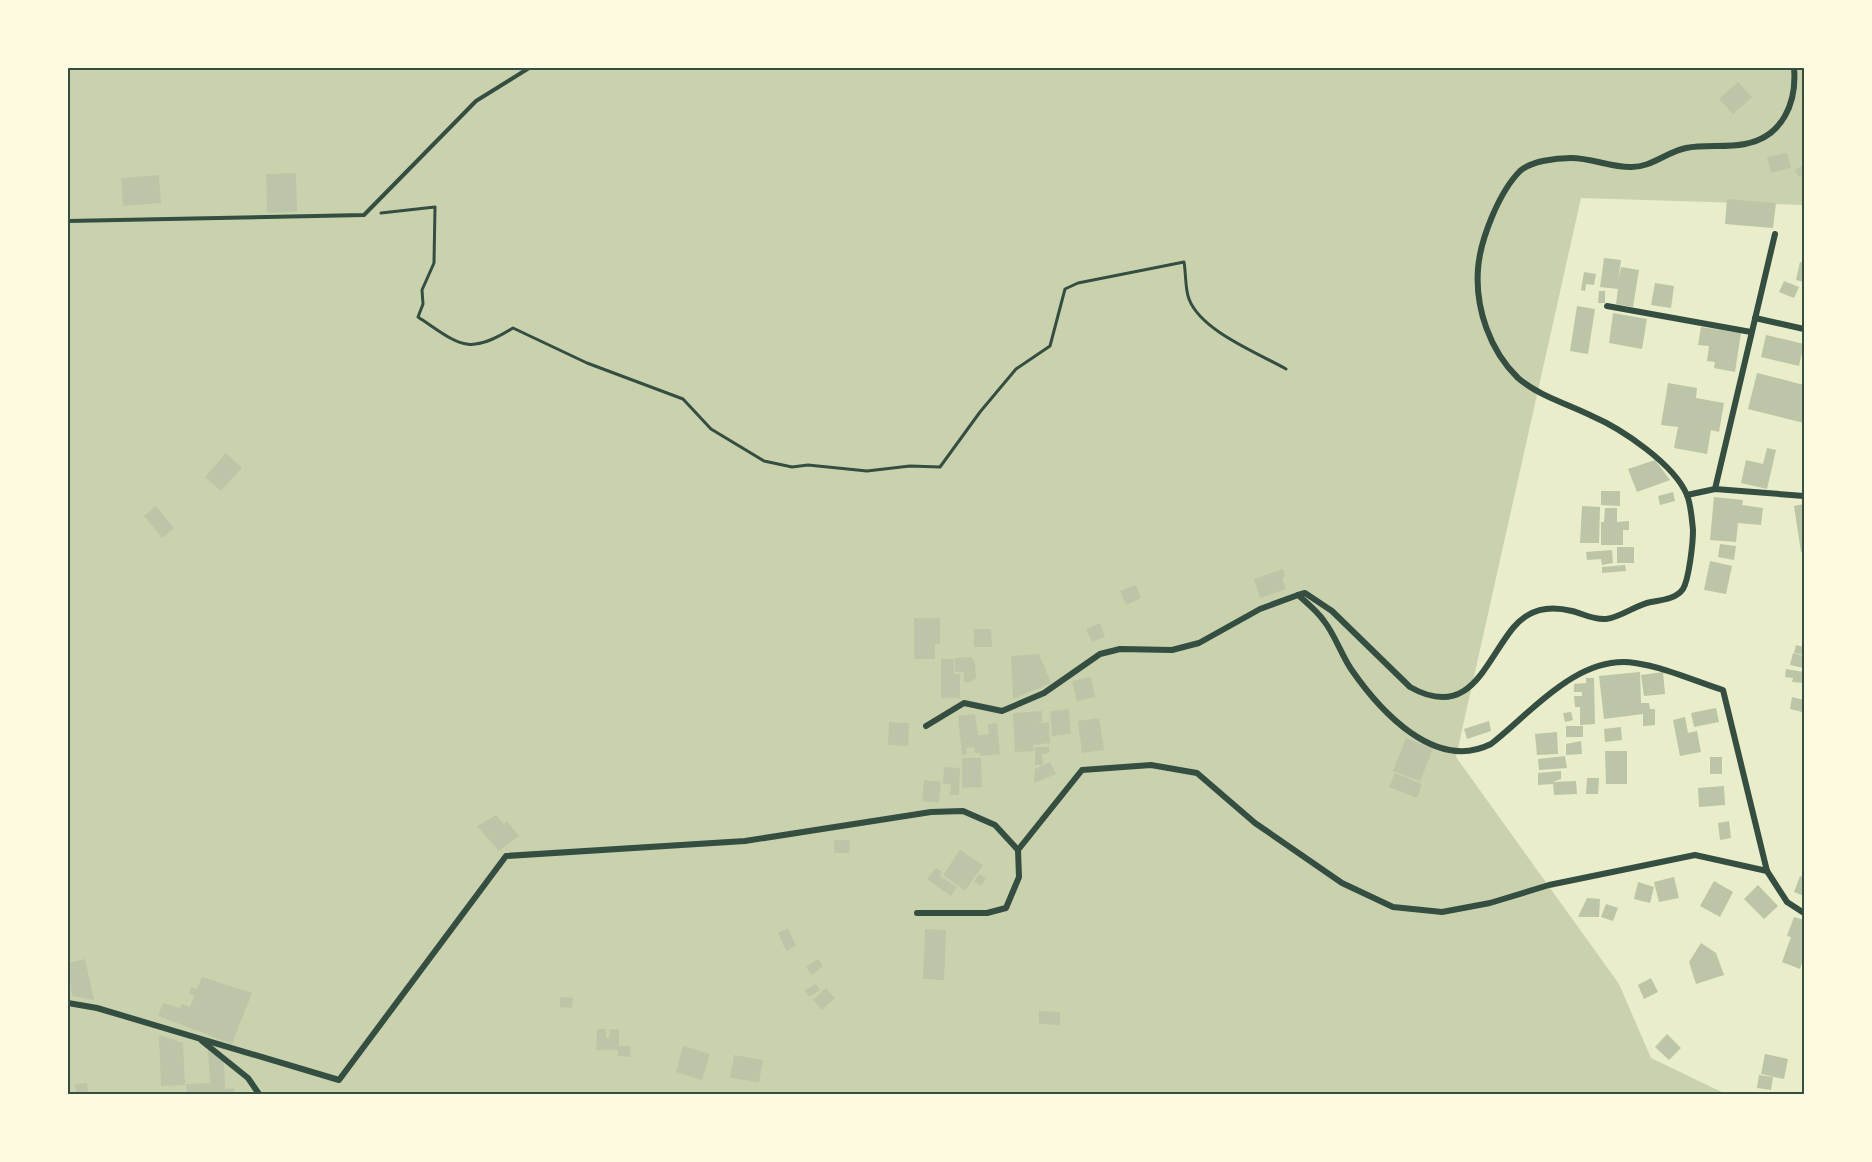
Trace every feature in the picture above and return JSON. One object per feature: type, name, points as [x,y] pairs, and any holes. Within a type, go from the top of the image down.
[{"type":"street","points":[[926,726],[964,703],[1002,711],[1034,698],[1100,654],[1120,649],[1172,650],[1199,643],[1260,609],[1305,593],[1332,611],[1410,687],[1422,694],[1449,696],[1466,690],[1481,678],[1508,634],[1523,616],[1538,609],[1570,610],[1596,620],[1610,618],[1646,603],[1676,596],[1684,588],[1693,542],[1687,495],[1657,456],[1596,417],[1540,393],[1519,379],[1502,360],[1486,328],[1480,302],[1478,268],[1487,231],[1498,202],[1521,169],[1553,158],[1575,158],[1631,167],[1654,163],[1670,152],[1689,147],[1746,144],[1769,135],[1787,116],[1796,86],[1794,68]]},
{"type":"street","points":[[1715,489],[1775,234]]},
{"type":"street","points":[[1607,306],[1751,332]]},
{"type":"street","points":[[1755,318],[1804,330]]},
{"type":"street","points":[[1687,495],[1715,489],[1804,496]]},
{"type":"street","points":[[1298,595],[1324,621],[1352,669],[1390,716],[1446,751],[1477,751],[1491,744],[1568,678],[1610,665],[1634,662],[1723,690],[1767,871],[1787,902],[1804,913]]},
{"type":"street","points":[[1018,850],[1082,770],[1150,765],[1197,773],[1255,823],[1342,883],[1393,907],[1442,912],[1490,903],[1549,885],[1695,855],[1767,871]]},
{"type":"street","points":[[68,1003],[97,1008],[339,1080],[506,856],[745,841],[931,812],[963,811],[995,825],[1018,850],[1021,861],[1019,878],[1006,908],[987,913],[917,913]]},
{"type":"street","points":[[200,1039],[248,1078],[259,1095]]},
{"type":"lane","points":[[68,221],[364,214],[476,101],[529,68]]},
{"type":"path","points":[[364,214],[435,207],[434,263],[422,290],[423,304],[418,317],[458,344],[489,343],[513,328],[587,363],[683,399],[711,429],[764,461],[792,467],[808,465],[867,471],[910,466],[940,467],[998,388],[1016,369],[1050,346],[1065,289],[1078,283],[1184,262],[1189,299],[1206,321],[1235,342],[1287,369]]},
{"type":"green space","points":[[68,68],[1804,68],[1804,205],[1581,198],[1456,757],[1619,984],[1651,1058],[1726,1094],[68,1094]]},
{"type":"building","points":[[1738,82],[1752,97],[1733,114],[1719,99]]},
{"type":"building","points":[[1787,153],[1791,168],[1771,173],[1767,157]]},
{"type":"building","points":[[1802,166],[1804,174],[1799,177],[1795,170]]},
{"type":"building","points":[[296,173],[297,212],[267,213],[266,174]]},
{"type":"building","points":[[159,175],[161,203],[123,206],[121,178]]},
{"type":"building","points":[[1727,199],[1776,203],[1773,228],[1725,224]]},
{"type":"building","points":[[1604,258],[1621,260],[1618,281],[1621,267],[1639,270],[1633,307],[1616,304],[1618,289],[1600,287]]},
{"type":"building","points":[[1800,262],[1804,263],[1804,282],[1796,280]]},
{"type":"building","points":[[1584,272],[1596,274],[1594,285],[1586,284],[1585,291],[1581,290]]},
{"type":"building","points":[[1784,281],[1799,287],[1794,298],[1779,292]]},
{"type":"building","points":[[1655,283],[1674,286],[1671,308],[1651,305]]},
{"type":"building","points":[[1599,291],[1605,291],[1605,303],[1598,303]]},
{"type":"building","points":[[1577,306],[1595,309],[1588,354],[1570,351]]},
{"type":"building","points":[[1613,313],[1647,319],[1642,349],[1609,343]]},
{"type":"building","points":[[1701,327],[1741,333],[1735,372],[1714,368],[1715,362],[1707,361],[1709,346],[1698,345]]},
{"type":"building","points":[[1766,335],[1804,344],[1799,366],[1761,357]]},
{"type":"building","points":[[1757,373],[1804,385],[1804,423],[1748,409]]},
{"type":"building","points":[[1668,383],[1697,388],[1696,398],[1724,403],[1719,432],[1711,430],[1707,454],[1674,448],[1678,427],[1661,425]]},
{"type":"building","points":[[1767,448],[1776,450],[1767,489],[1741,483],[1746,460],[1763,464]]},
{"type":"building","points":[[226,453],[242,468],[221,491],[205,477]]},
{"type":"building","points":[[1655,460],[1670,480],[1637,492],[1628,469]]},
{"type":"building","points":[[1601,491],[1620,491],[1620,506],[1601,505]]},
{"type":"building","points":[[1673,492],[1675,501],[1660,505],[1658,496]]},
{"type":"building","points":[[1714,497],[1743,500],[1742,505],[1763,508],[1761,525],[1738,523],[1736,542],[1710,540]]},
{"type":"building","points":[[1804,504],[1804,551],[1801,552],[1794,506]]},
{"type":"building","points":[[156,506],[174,528],[162,538],[144,516]]},
{"type":"building","points":[[1582,506],[1600,507],[1599,543],[1580,543]]},
{"type":"building","points":[[1605,508],[1617,508],[1617,522],[1629,521],[1629,530],[1623,530],[1623,545],[1601,545],[1601,522],[1604,522]]},
{"type":"building","points":[[1720,544],[1736,546],[1734,560],[1718,557]]},
{"type":"building","points":[[1617,547],[1634,547],[1634,563],[1617,563]]},
{"type":"building","points":[[1612,550],[1613,563],[1602,565],[1601,559],[1587,560],[1586,552]]},
{"type":"building","points":[[1710,561],[1732,566],[1726,594],[1704,590]]},
{"type":"building","points":[[1625,565],[1626,571],[1602,573],[1602,567]]},
{"type":"building","points":[[1283,569],[1285,576],[1282,578],[1286,589],[1260,598],[1254,579]]},
{"type":"building","points":[[1136,585],[1141,598],[1126,605],[1120,591]]},
{"type":"building","points":[[914,618],[940,618],[940,644],[935,644],[935,659],[914,659]]},
{"type":"building","points":[[1100,623],[1105,637],[1092,642],[1086,629]]},
{"type":"building","points":[[974,629],[991,629],[992,647],[974,647]]},
{"type":"building","points":[[1796,645],[1804,647],[1804,655],[1794,653]]},
{"type":"building","points":[[1793,653],[1804,656],[1804,668],[1790,665]]},
{"type":"building","points":[[1039,654],[1051,683],[1013,699],[1011,656]]},
{"type":"building","points":[[971,657],[975,662],[976,678],[971,682],[964,682],[964,672],[955,672],[955,658]]},
{"type":"building","points":[[941,659],[954,659],[954,674],[960,674],[960,698],[941,698]]},
{"type":"building","points":[[1786,669],[1804,672],[1804,683],[1792,682],[1793,678],[1785,677]]},
{"type":"building","points":[[1640,672],[1641,703],[1649,703],[1650,709],[1655,709],[1655,725],[1643,726],[1643,714],[1604,719],[1599,676]]},
{"type":"building","points":[[1663,672],[1665,694],[1644,696],[1641,675]]},
{"type":"building","points":[[1091,677],[1095,697],[1077,701],[1072,681]]},
{"type":"building","points":[[1586,678],[1594,678],[1595,724],[1580,725],[1580,707],[1575,707],[1574,696],[1582,696],[1582,692],[1574,692],[1574,684],[1586,683]]},
{"type":"building","points":[[1792,697],[1804,700],[1802,712],[1790,709]]},
{"type":"building","points":[[1716,708],[1719,722],[1694,727],[1691,713]]},
{"type":"building","points":[[1069,709],[1071,734],[1052,736],[1050,711]]},
{"type":"building","points":[[1042,711],[1042,722],[1032,724],[1049,722],[1050,743],[1033,745],[1034,751],[1015,752],[1013,713]]},
{"type":"building","points":[[1571,712],[1573,720],[1565,722],[1563,713]]},
{"type":"building","points":[[975,714],[978,735],[989,734],[988,724],[997,723],[1000,754],[980,756],[980,753],[975,753],[974,747],[966,748],[967,754],[962,755],[958,716]]},
{"type":"building","points":[[1685,717],[1688,733],[1697,731],[1701,752],[1680,756],[1673,720]]},
{"type":"building","points":[[1099,718],[1104,750],[1082,753],[1078,721]]},
{"type":"building","points":[[1489,721],[1491,731],[1467,739],[1464,729]]},
{"type":"building","points":[[889,722],[909,723],[908,746],[888,745]]},
{"type":"building","points":[[1566,726],[1583,726],[1583,737],[1566,737]]},
{"type":"building","points":[[1621,727],[1622,740],[1605,742],[1604,729]]},
{"type":"building","points":[[1557,732],[1558,754],[1537,755],[1535,734]]},
{"type":"building","points":[[1406,738],[1433,749],[1420,781],[1393,771]]},
{"type":"building","points":[[1581,741],[1582,754],[1566,755],[1566,744]]},
{"type":"building","points":[[1035,747],[1049,747],[1049,753],[1042,754],[1043,765],[1035,765]]},
{"type":"building","points":[[1605,751],[1627,751],[1627,784],[1606,784]]},
{"type":"building","points":[[1565,756],[1567,768],[1539,770],[1538,759]]},
{"type":"building","points":[[1710,757],[1722,757],[1722,774],[1710,774]]},
{"type":"building","points":[[962,758],[981,758],[982,787],[962,788]]},
{"type":"building","points":[[1050,762],[1056,774],[1034,783],[1035,769]]},
{"type":"building","points":[[944,767],[960,768],[959,795],[950,795],[951,784],[943,784]]},
{"type":"building","points":[[1561,771],[1561,779],[1553,782],[1576,781],[1577,794],[1554,795],[1553,784],[1538,785],[1538,773]]},
{"type":"building","points":[[1395,773],[1422,784],[1417,798],[1389,787]]},
{"type":"building","points":[[1587,778],[1599,778],[1598,794],[1586,794]]},
{"type":"building","points":[[924,780],[941,782],[939,803],[922,801]]},
{"type":"building","points":[[1724,786],[1725,805],[1699,807],[1698,788]]},
{"type":"building","points":[[496,815],[504,824],[507,821],[519,836],[499,851],[477,826]]},
{"type":"building","points":[[1729,821],[1731,838],[1720,840],[1718,823]]},
{"type":"building","points":[[834,840],[850,840],[849,853],[834,853]]},
{"type":"building","points":[[960,850],[983,865],[965,891],[943,875]]},
{"type":"building","points":[[936,868],[942,872],[940,876],[957,887],[951,896],[927,879]]},
{"type":"building","points":[[979,874],[986,878],[981,886],[974,882]]},
{"type":"building","points":[[1800,876],[1804,878],[1804,896],[1794,892]]},
{"type":"building","points":[[1674,877],[1679,898],[1659,902],[1654,882]]},
{"type":"building","points":[[1714,881],[1733,892],[1720,917],[1700,906]]},
{"type":"building","points":[[1638,882],[1654,887],[1650,903],[1634,899]]},
{"type":"building","points":[[1758,885],[1778,906],[1764,919],[1744,899]]},
{"type":"building","points":[[1587,898],[1600,899],[1599,917],[1578,917]]},
{"type":"building","points":[[1606,904],[1618,908],[1613,921],[1601,917]]},
{"type":"building","points":[[1794,917],[1804,920],[1804,956],[1800,969],[1782,962],[1791,937],[1787,936]]},
{"type":"building","points":[[788,928],[796,946],[786,951],[778,933]]},
{"type":"building","points":[[925,929],[946,930],[944,980],[923,979]]},
{"type":"building","points":[[1701,943],[1716,953],[1724,975],[1696,984],[1689,962]]},
{"type":"building","points":[[85,959],[94,1000],[72,996],[68,963]]},
{"type":"building","points":[[818,959],[823,966],[812,975],[806,967]]},
{"type":"building","points":[[202,977],[252,993],[232,1044],[158,1016],[163,1003],[180,1008],[182,1004],[190,1007],[194,996],[189,993],[191,987],[197,989]]},
{"type":"building","points":[[1651,978],[1658,992],[1644,999],[1638,985]]},
{"type":"building","points":[[816,984],[820,990],[809,997],[805,990]]},
{"type":"building","points":[[826,988],[835,998],[822,1010],[813,1000]]},
{"type":"building","points":[[560,997],[573,998],[572,1008],[560,1007]]},
{"type":"building","points":[[1039,1011],[1060,1012],[1060,1025],[1039,1024]]},
{"type":"building","points":[[597,1029],[606,1029],[606,1038],[609,1038],[610,1029],[619,1030],[619,1046],[631,1046],[630,1057],[618,1056],[618,1050],[596,1050]]},
{"type":"building","points":[[1667,1034],[1681,1048],[1669,1060],[1655,1047]]},
{"type":"building","points":[[159,1035],[183,1043],[185,1085],[161,1086]]},
{"type":"building","points":[[683,1046],[710,1054],[702,1080],[676,1072]]},
{"type":"building","points":[[208,1051],[224,1059],[225,1089],[234,1088],[235,1094],[187,1094],[186,1084],[210,1083]]},
{"type":"building","points":[[1765,1054],[1788,1059],[1784,1079],[1761,1074]]},
{"type":"building","points":[[734,1055],[763,1060],[759,1082],[730,1078]]},
{"type":"building","points":[[1759,1075],[1773,1077],[1771,1090],[1757,1088]]},
{"type":"building","points":[[87,1083],[88,1092],[76,1093],[75,1084]]}]
